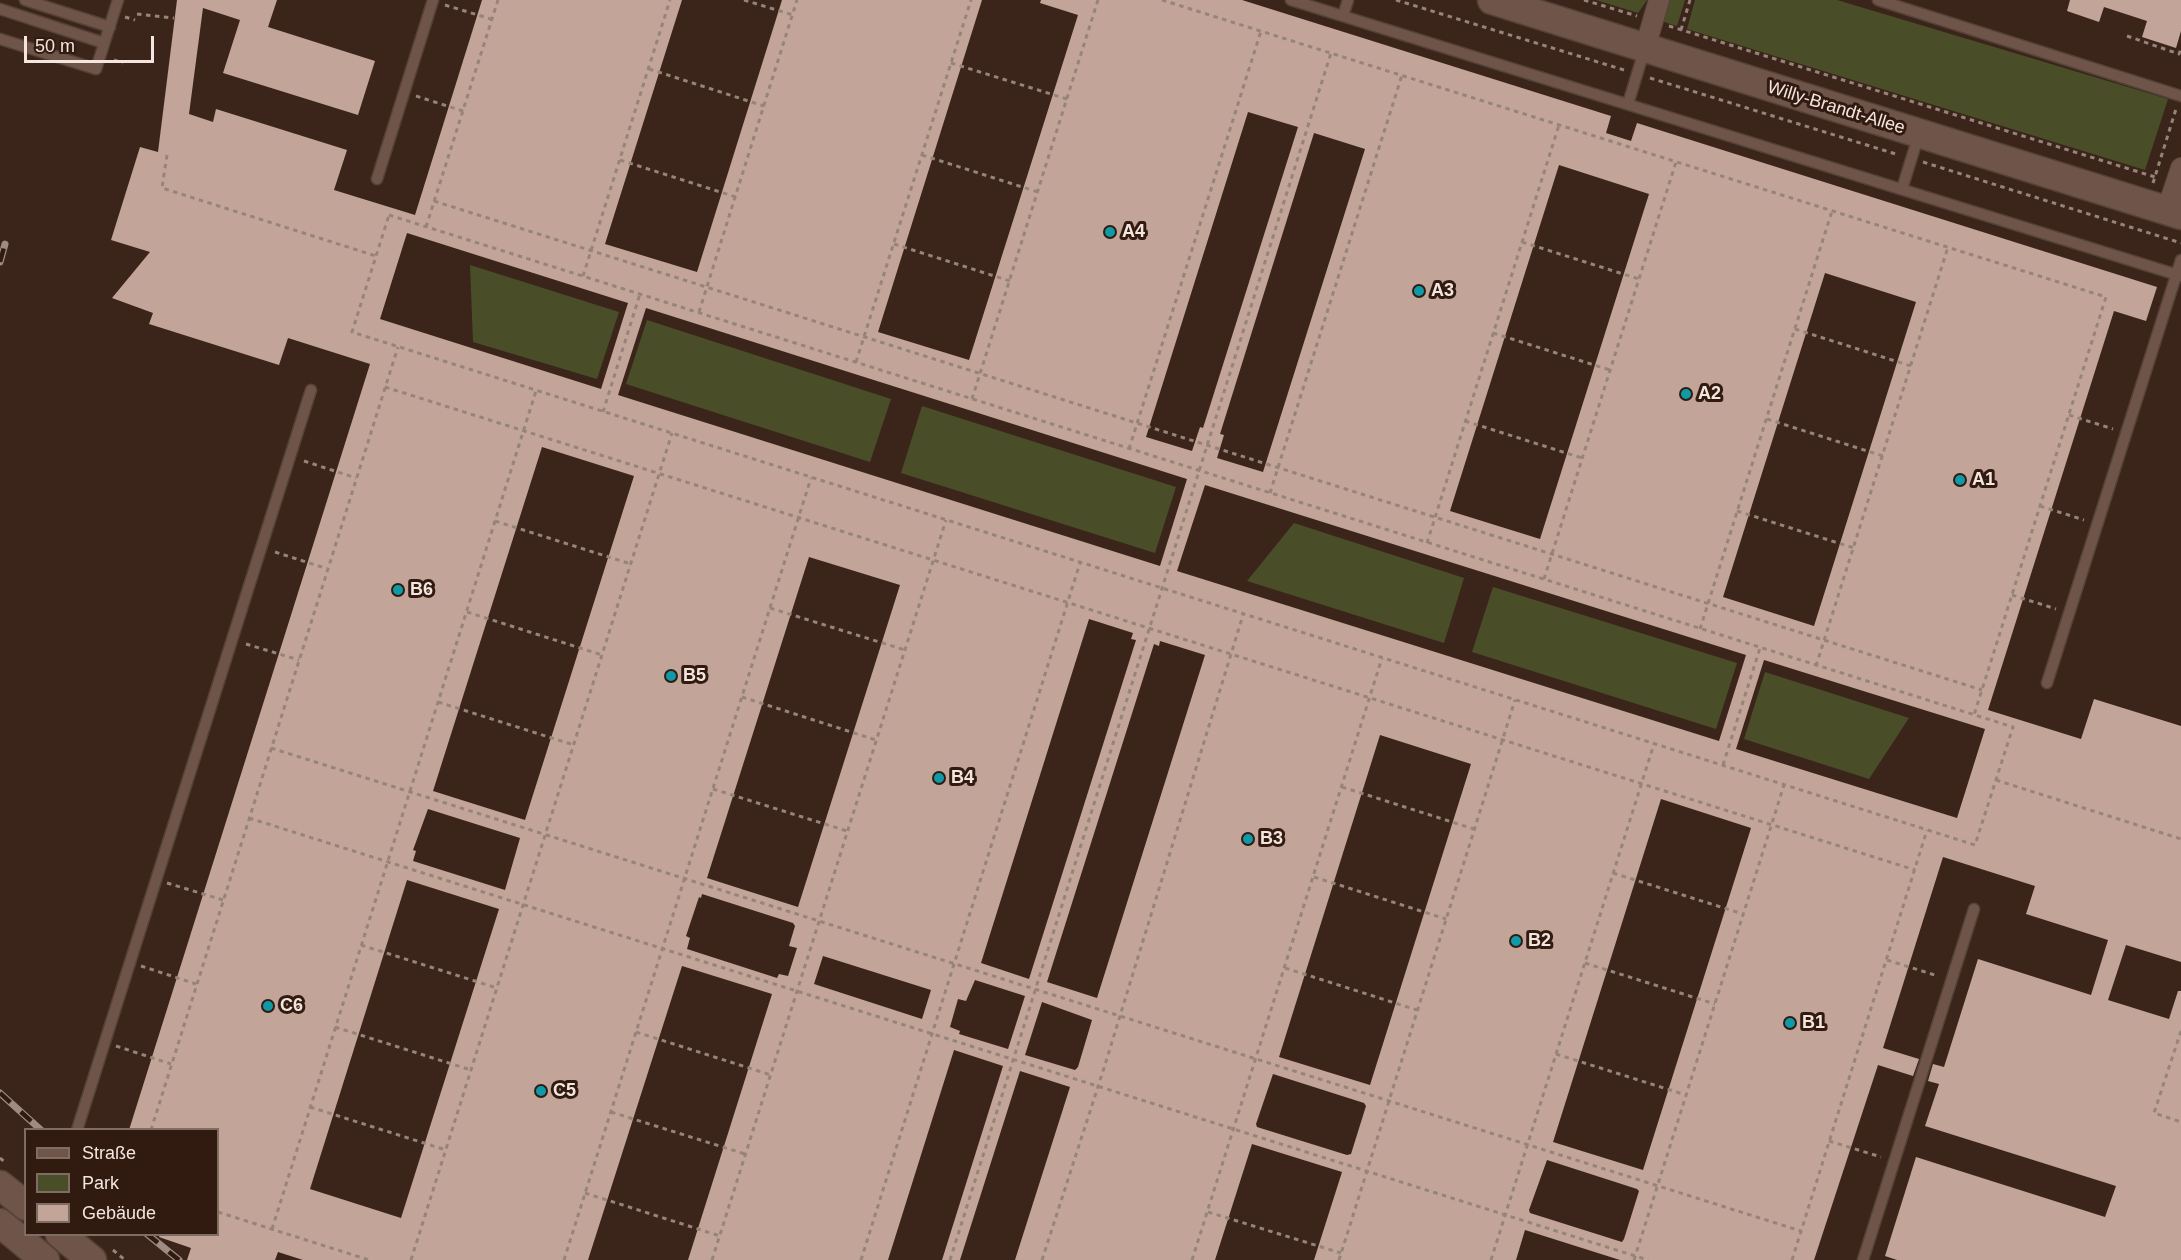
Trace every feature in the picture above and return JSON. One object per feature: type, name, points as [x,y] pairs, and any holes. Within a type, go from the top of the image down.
[{"type":"main road","name":"Willy-Brandt-Allee","points":[[1492,0],[1645,48],[1915,146],[2174,212]]},
{"type":"main road","points":[[0,1185],[24,1204]]},
{"type":"main road","points":[[0,1223],[37,1251]]},
{"type":"main road","points":[[62,1236],[92,1260]]},
{"type":"street","points":[[1645,48],[1659,0]]},
{"type":"street","points":[[2174,212],[2181,168]]},
{"type":"lane","points":[[25,0],[110,27]]},
{"type":"lane","points":[[0,39],[96,69],[118,0]]},
{"type":"lane","points":[[377,178],[433,0]]},
{"type":"lane","points":[[1291,0],[2179,275]]},
{"type":"lane","points":[[1343,16],[1348,0]]},
{"type":"lane","points":[[1878,0],[2180,95]]},
{"type":"lane","points":[[0,9],[104,43]]},
{"type":"lane","points":[[1628,104],[1645,48]]},
{"type":"lane","points":[[1902,189],[1915,146]]},
{"type":"lane","points":[[2047,683],[2179,275],[2181,260]]},
{"type":"lane","points":[[78,1128],[311,390]]},
{"type":"lane","points":[[1863,1260],[1974,909]]},
{"type":"path","points":[[433,0],[492,20]]},
{"type":"path","points":[[426,227],[498,0]]},
{"type":"path","points":[[583,276],[670,0]]},
{"type":"path","points":[[744,0],[793,15]]},
{"type":"path","points":[[699,312],[797,0]]},
{"type":"path","points":[[856,362],[970,0]]},
{"type":"path","points":[[972,399],[1098,0]]},
{"type":"path","points":[[1162,0],[2106,297],[1974,715]]},
{"type":"path","points":[[1396,0],[1645,48],[2181,243]]},
{"type":"path","points":[[1584,0],[1645,48]]},
{"type":"path","points":[[1681,30],[1690,0]]},
{"type":"path","points":[[137,14],[174,18]]},
{"type":"path","points":[[1645,48],[1681,30],[2155,177],[2180,95]]},
{"type":"path","points":[[1129,448],[1261,31]]},
{"type":"path","points":[[2127,36],[2179,54],[2181,49]]},
{"type":"path","points":[[950,1260],[1331,53]]},
{"type":"path","points":[[951,63],[1067,99]]},
{"type":"path","points":[[648,69],[764,106]]},
{"type":"path","points":[[1270,493],[1402,75]]},
{"type":"path","points":[[404,92],[463,111]]},
{"type":"path","points":[[1427,543],[1559,125]]},
{"type":"path","points":[[167,155],[162,188],[376,256]]},
{"type":"path","points":[[922,155],[1038,192]]},
{"type":"path","points":[[620,160],[736,196]]},
{"type":"path","points":[[1544,579],[1676,162]]},
{"type":"path","points":[[434,201],[1982,690]]},
{"type":"path","points":[[1700,629],[1832,211]]},
{"type":"path","points":[[389,215],[426,227],[2013,728],[1975,845],[352,332],[389,215]]},
{"type":"path","points":[[1522,242],[1639,279]]},
{"type":"path","points":[[894,244],[1010,281]]},
{"type":"path","points":[[1816,666],[1948,247]]},
{"type":"path","points":[[603,412],[640,294]]},
{"type":"path","points":[[1795,329],[1911,366]]},
{"type":"path","points":[[1493,333],[1610,370]]},
{"type":"path","points":[[152,1128],[398,347]]},
{"type":"path","points":[[385,387],[1915,870]]},
{"type":"path","points":[[272,1229],[536,391]]},
{"type":"path","points":[[2069,415],[2126,433]]},
{"type":"path","points":[[1766,419],[1882,456]]},
{"type":"path","points":[[1465,421],[1582,458]]},
{"type":"path","points":[[411,1260],[672,433]]},
{"type":"path","points":[[290,457],[356,478]]},
{"type":"path","points":[[564,1260],[811,477]]},
{"type":"path","points":[[2040,506],[2097,524]]},
{"type":"path","points":[[1737,511],[1854,548]]},
{"type":"path","points":[[712,1260],[946,520]]},
{"type":"path","points":[[495,521],[631,564]]},
{"type":"path","points":[[261,548],[327,569]]},
{"type":"path","points":[[861,1260],[1080,562]]},
{"type":"path","points":[[2012,595],[2069,613]]},
{"type":"path","points":[[770,608],[905,650]]},
{"type":"path","points":[[466,612],[602,655]]},
{"type":"path","points":[[1042,1260],[1244,614]]},
{"type":"path","points":[[232,639],[299,660]]},
{"type":"path","points":[[1723,765],[1760,648]]},
{"type":"path","points":[[1192,1260],[1382,658]]},
{"type":"path","points":[[742,697],[876,740]]},
{"type":"path","points":[[1338,1260],[1515,700]]},
{"type":"path","points":[[438,702],[573,745]]},
{"type":"path","points":[[1491,1260],[1654,744]]},
{"type":"path","points":[[271,748],[1801,1231]]},
{"type":"path","points":[[1996,780],[2181,839]]},
{"type":"path","points":[[1635,1258],[1784,785]]},
{"type":"path","points":[[1341,787],[1474,829]]},
{"type":"path","points":[[713,789],[848,831]]},
{"type":"path","points":[[249,818],[1635,1258],[1648,1260]]},
{"type":"path","points":[[1792,1260],[1927,830]]},
{"type":"path","points":[[1613,873],[1743,914]]},
{"type":"path","points":[[1313,877],[1446,919]]},
{"type":"path","points":[[156,879],[223,900]]},
{"type":"path","points":[[361,945],[497,988]]},
{"type":"path","points":[[1887,960],[1951,980]]},
{"type":"path","points":[[130,963],[196,984]]},
{"type":"path","points":[[1585,963],[1715,1004]]},
{"type":"path","points":[[1284,968],[1418,1010]]},
{"type":"path","points":[[335,1027],[471,1070]]},
{"type":"path","points":[[2181,1031],[2154,1113],[2181,1122]]},
{"type":"path","points":[[636,1032],[771,1075]]},
{"type":"path","points":[[105,1042],[171,1064]]},
{"type":"path","points":[[1556,1054],[1686,1095]]},
{"type":"path","points":[[310,1107],[446,1150]]},
{"type":"path","points":[[611,1112],[745,1154]]},
{"type":"path","points":[[1829,1141],[1894,1161]]},
{"type":"path","points":[[585,1193],[720,1236]]},
{"type":"path","points":[[1208,1211],[1341,1253]]},
{"type":"path","points":[[219,1212],[369,1260]]},
{"type":"green space","points":[[1596,0],[1647,0],[1638,13]]},
{"type":"green space","points":[[1666,0],[1685,0],[1677,26],[1661,21]]},
{"type":"green space","points":[[1695,0],[1837,0],[2168,99],[2145,170],[1687,29]]},
{"type":"green space","points":[[470,265],[619,312],[597,379],[473,342]]},
{"type":"green space","points":[[647,320],[891,399],[870,462],[626,384]]},
{"type":"green space","points":[[922,406],[1176,487],[1155,553],[901,473]]},
{"type":"green space","points":[[1294,523],[1464,578],[1444,643],[1247,581]]},
{"type":"green space","points":[[1493,587],[1737,663],[1716,729],[1472,652]]},
{"type":"green space","points":[[1765,672],[1909,718],[1869,779],[1744,739]]},
{"type":"building","points":[[177,0],[277,0],[268,27],[375,61],[358,115],[223,73],[240,20],[203,8],[189,114],[213,122],[216,109],[347,150],[334,190],[415,215],[482,0],[682,0],[605,244],[697,272],[782,0],[982,0],[878,332],[969,360],[1078,15],[1040,3],[1041,0],[1242,0],[1611,116],[1606,133],[1631,141],[1637,123],[2157,287],[2146,321],[2114,311],[1988,710],[2081,739],[2094,699],[2181,726],[2181,962],[2126,945],[2108,1000],[2169,1019],[2178,991],[2181,991],[2181,1260],[1897,1260],[1885,1256],[1916,1157],[2105,1217],[2116,1186],[1925,1126],[1939,1084],[1928,1081],[1933,1064],[1944,1067],[1978,959],[2091,995],[2108,940],[2026,914],[2035,886],[1943,857],[1883,1048],[1919,1059],[1913,1076],[1878,1065],[1814,1260],[1620,1260],[1525,1230],[1516,1260],[1314,1260],[1342,1172],[1252,1144],[1215,1260],[1015,1260],[1070,1087],[1020,1071],[960,1260],[942,1260],[1003,1066],[954,1050],[888,1260],[688,1260],[772,994],[682,966],[588,1260],[303,1260],[278,1252],[275,1260],[187,1260],[191,1248],[159,1237],[219,1236],[219,1128],[130,1128],[370,364],[288,338],[279,365],[149,324],[153,313],[112,298],[150,252],[111,240],[140,147],[158,152]],"holes":[[[1248,112],[1298,127],[1203,428],[1200,427],[1192,451],[1146,437]],[[1314,133],[1365,149],[1263,472],[1217,458],[1224,435],[1220,434]],[[1559,165],[1649,194],[1540,539],[1450,511]],[[407,233],[628,303],[601,389],[380,319]],[[1825,273],[1916,302],[1814,626],[1723,597]],[[646,308],[1187,479],[1160,566],[618,395]],[[542,447],[634,476],[525,820],[433,791]],[[1205,485],[1746,655],[1719,741],[1177,571]],[[809,557],[900,585],[798,907],[707,878]],[[1089,619],[1133,633],[1131,639],[1136,640],[1029,979],[981,963]],[[1160,641],[1205,655],[1097,998],[1047,982],[1154,644],[1159,646]],[[1764,660],[1985,729],[1957,818],[1736,749]],[[1380,735],[1471,764],[1370,1085],[1279,1057]],[[1661,799],[1751,828],[1643,1170],[1553,1142]],[[428,809],[520,838],[505,890],[413,861],[416,851],[413,850]],[[407,880],[499,909],[401,1218],[310,1189]],[[702,894],[793,923],[795,926],[789,946],[797,948],[788,976],[779,974],[777,978],[687,949],[690,938],[686,936]],[[823,956],[931,990],[922,1019],[814,984]],[[975,980],[1025,996],[1008,1049],[959,1034],[960,1031],[950,1027],[958,999],[966,1001]],[[1042,1002],[1092,1020],[1078,1067],[1075,1070],[1025,1055]],[[1273,1074],[1364,1103],[1366,1106],[1351,1154],[1347,1155],[1257,1127],[1256,1124]],[[1547,1160],[1639,1191],[1622,1242],[1530,1213],[1529,1210]]]},
{"type":"building","points":[[2070,0],[2181,0],[2181,31],[2176,48],[2142,37],[2147,21],[2104,7],[2099,22],[2067,11]]},
{"type":"railway","points":[[0,262],[5,244]]},
{"type":"railway","points":[[0,1093],[39,1128]]},
{"type":"railway","points":[[149,1236],[179,1260]]},
{"type":"place","name":"A4","points":[[1110,232]]},
{"type":"place","name":"A3","points":[[1419,291]]},
{"type":"place","name":"A2","points":[[1686,394]]},
{"type":"place","name":"A1","points":[[1960,480]]},
{"type":"place","name":"B6","points":[[398,590]]},
{"type":"place","name":"B5","points":[[671,676]]},
{"type":"place","name":"B4","points":[[939,778]]},
{"type":"place","name":"B3","points":[[1248,839]]},
{"type":"place","name":"B2","points":[[1516,941]]},
{"type":"place","name":"C6","points":[[268,1006]]},
{"type":"place","name":"B1","points":[[1790,1023]]},
{"type":"place","name":"C5","points":[[541,1091]]}]
